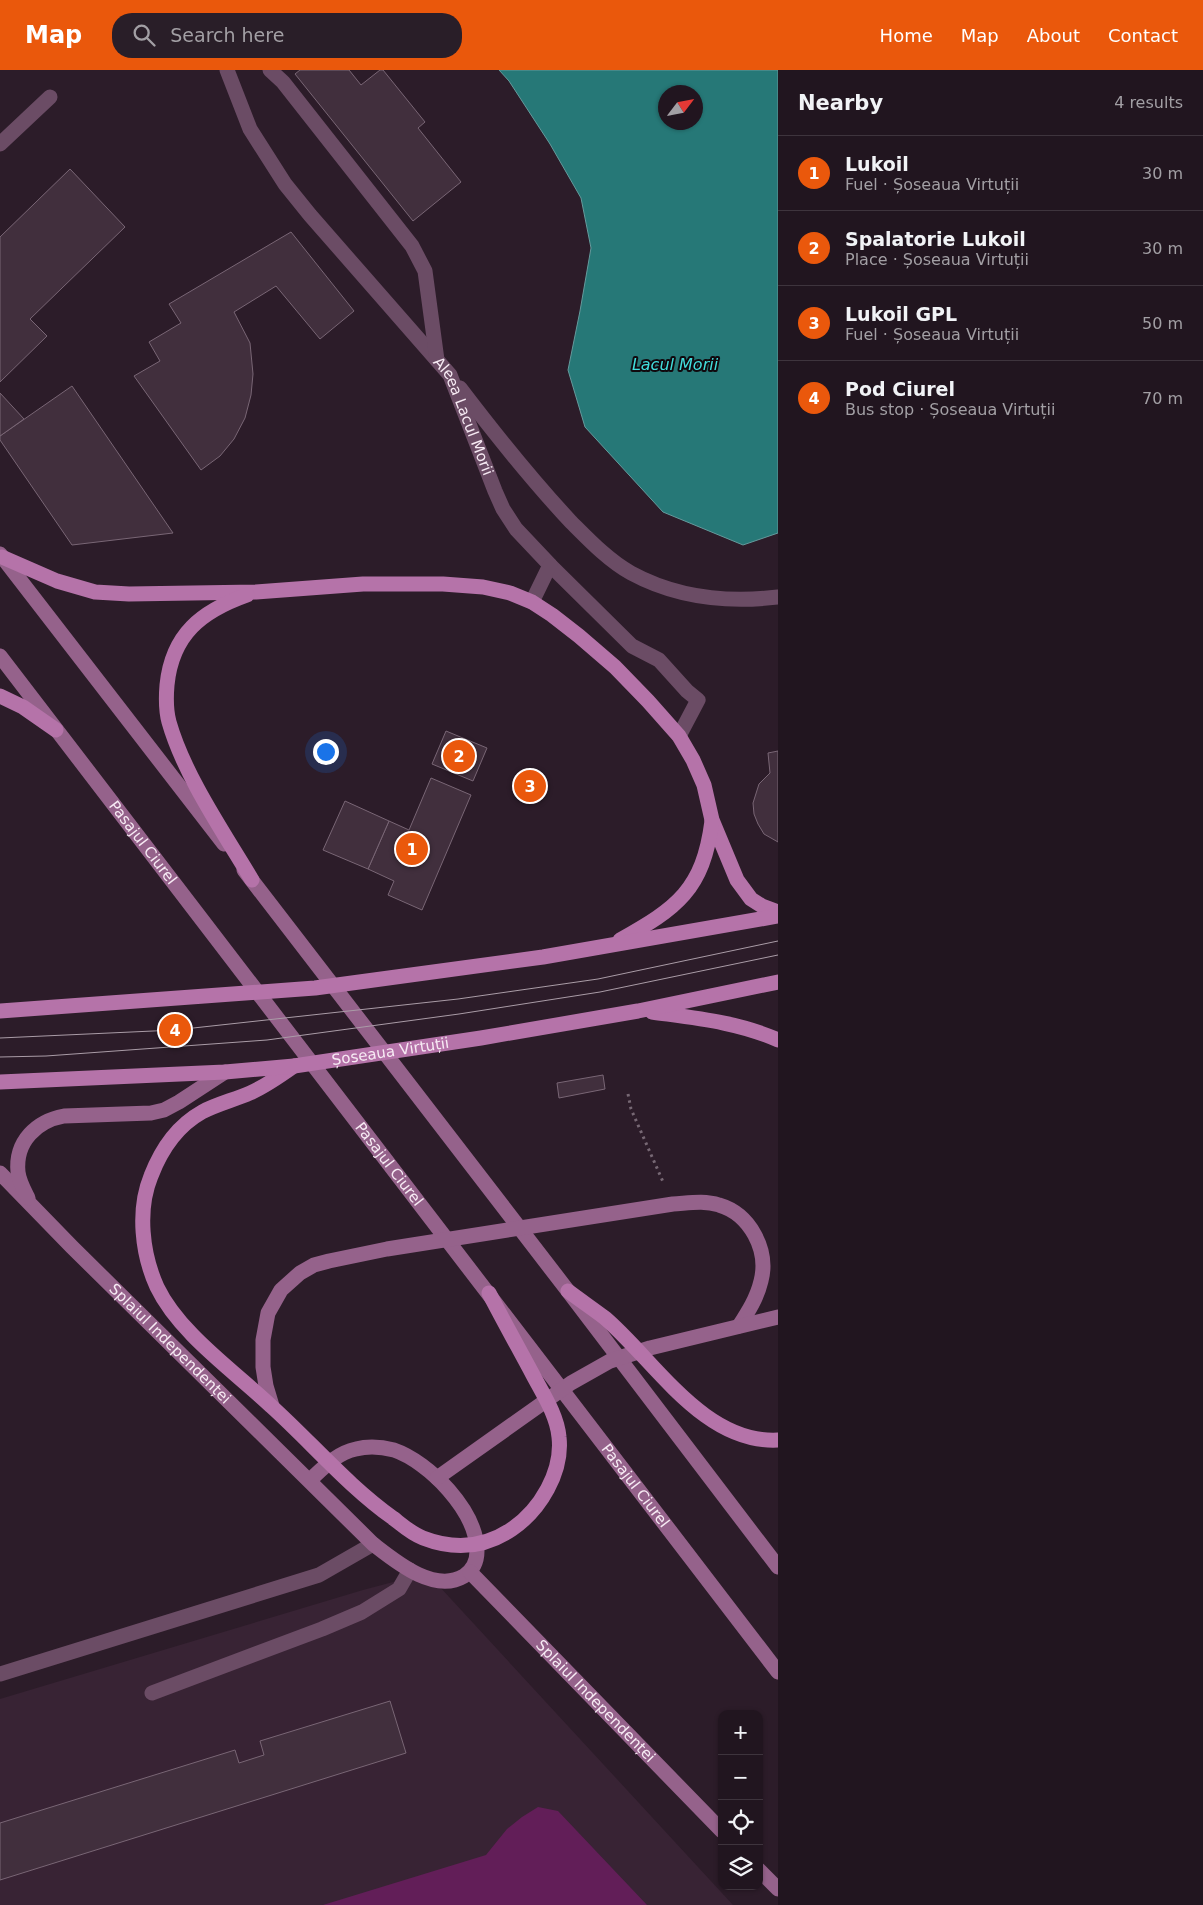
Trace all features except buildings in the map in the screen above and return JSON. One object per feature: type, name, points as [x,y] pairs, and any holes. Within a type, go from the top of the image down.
[{"type":"main road","points":[[1,555],[57,581],[95,592],[129,594],[256,592],[364,584],[444,584],[483,586],[510,592],[532,602],[552,614],[614,667],[679,736],[693,760],[704,786],[712,820],[737,880],[751,899],[778,914]]},
{"type":"main road","points":[[1,555],[568,1291],[778,1567]]},
{"type":"main road","points":[[252,880],[196,784],[178,748],[169,721],[166,695],[174,651],[186,632],[214,609],[231,600],[256,592]]},
{"type":"main road","name":"Pasajul Ciurel","points":[[0,656],[778,1672]]},
{"type":"main road","points":[[0,696],[22,707],[56,730]]},
{"type":"main road","points":[[609,946],[663,915],[689,890],[706,858],[712,820]]},
{"type":"main road","points":[[0,1011],[315,988],[543,957],[778,914]]},
{"type":"main road","name":"Șoseaua Virtuții","points":[[0,1082],[225,1072],[294,1066],[481,1038],[638,1011],[778,982]]},
{"type":"main road","points":[[638,1011],[736,1025],[758,1031],[778,1040]]},
{"type":"main road","points":[[294,1066],[267,1085],[208,1109],[185,1124],[163,1150],[150,1178],[143,1212],[144,1239],[150,1269],[168,1306],[197,1339],[272,1406],[371,1502],[419,1537],[442,1545],[461,1546],[482,1543],[500,1536],[531,1513],[552,1481],[558,1461],[559,1436],[551,1409],[489,1293]]},
{"type":"main road","name":"Splaiul Independenței","points":[[32,1206],[22,1186],[18,1172],[18,1160],[26,1140],[38,1126],[54,1118],[64,1116],[151,1113],[164,1110],[225,1072]]},
{"type":"main road","name":"Splaiul Independenței","points":[[0,1173],[373,1544],[396,1562],[428,1578],[440,1581],[460,1578],[470,1572],[718,1827]]},
{"type":"main road","points":[[272,1406],[263,1367],[263,1340],[268,1313],[281,1290],[300,1273],[314,1265],[387,1250],[673,1204],[700,1202],[719,1204],[736,1212],[747,1223],[755,1234],[763,1264],[761,1279],[753,1302],[739,1326]]},
{"type":"main road","points":[[568,1291],[605,1319],[678,1393],[706,1417],[742,1435],[778,1440]]},
{"type":"main road","points":[[438,1478],[571,1383],[603,1364],[629,1353],[778,1317]]},
{"type":"main road","points":[[310,1480],[326,1464],[342,1454],[357,1449],[372,1447],[393,1450],[409,1458],[438,1478],[461,1506],[472,1526],[477,1549],[476,1561],[470,1572]]},
{"type":"main road","points":[[763,1874],[778,1889]]},
{"type":"street","points":[[227,70],[250,129],[285,184],[437,360]]},
{"type":"street","name":"Aleea Lacul Morii","points":[[270,70],[283,82],[412,246],[420,259],[425,271],[437,360],[450,375],[503,509],[516,529],[632,646],[659,660],[687,691],[698,700],[679,736]]},
{"type":"street","points":[[0,144],[50,97]]},
{"type":"street","points":[[450,375],[522,468],[554,504],[597,547],[629,572],[665,588],[702,597],[726,600],[778,597]]},
{"type":"street","points":[[532,602],[550,565]]},
{"type":"street","points":[[0,1674],[319,1575],[373,1544]]},
{"type":"street","points":[[152,1694],[362,1612],[399,1589],[410,1570]]},
{"type":"path","points":[[628,1094],[631,1109],[673,1204]]},
{"type":"shaded area","points":[[427,1573],[733,1905],[0,1905],[0,1699],[363,1590]]},
{"type":"shaded area","points":[[538,1807],[558,1811],[647,1905],[323,1905],[486,1855],[507,1829]]},
{"type":"water","name":"Lacul Morii","points":[[499,70],[778,70],[778,533],[743,545],[663,512],[585,427],[568,370],[591,248],[581,198],[550,144],[509,81]]},
{"type":"tram line","points":[[0,1038],[175,1030],[458,999],[598,979],[778,941]]},
{"type":"tram line","points":[[0,1057],[46,1056],[267,1040],[459,1014],[600,992],[778,955]]},
{"type":"place","name":"Spalatorie Lukoil","points":[[459,756]]},
{"type":"place","name":"Lukoil GPL","points":[[530,786]]},
{"type":"place","name":"Lukoil","points":[[412,849]]},
{"type":"place","name":"Pod Ciurel","points":[[175,1030]]}]
